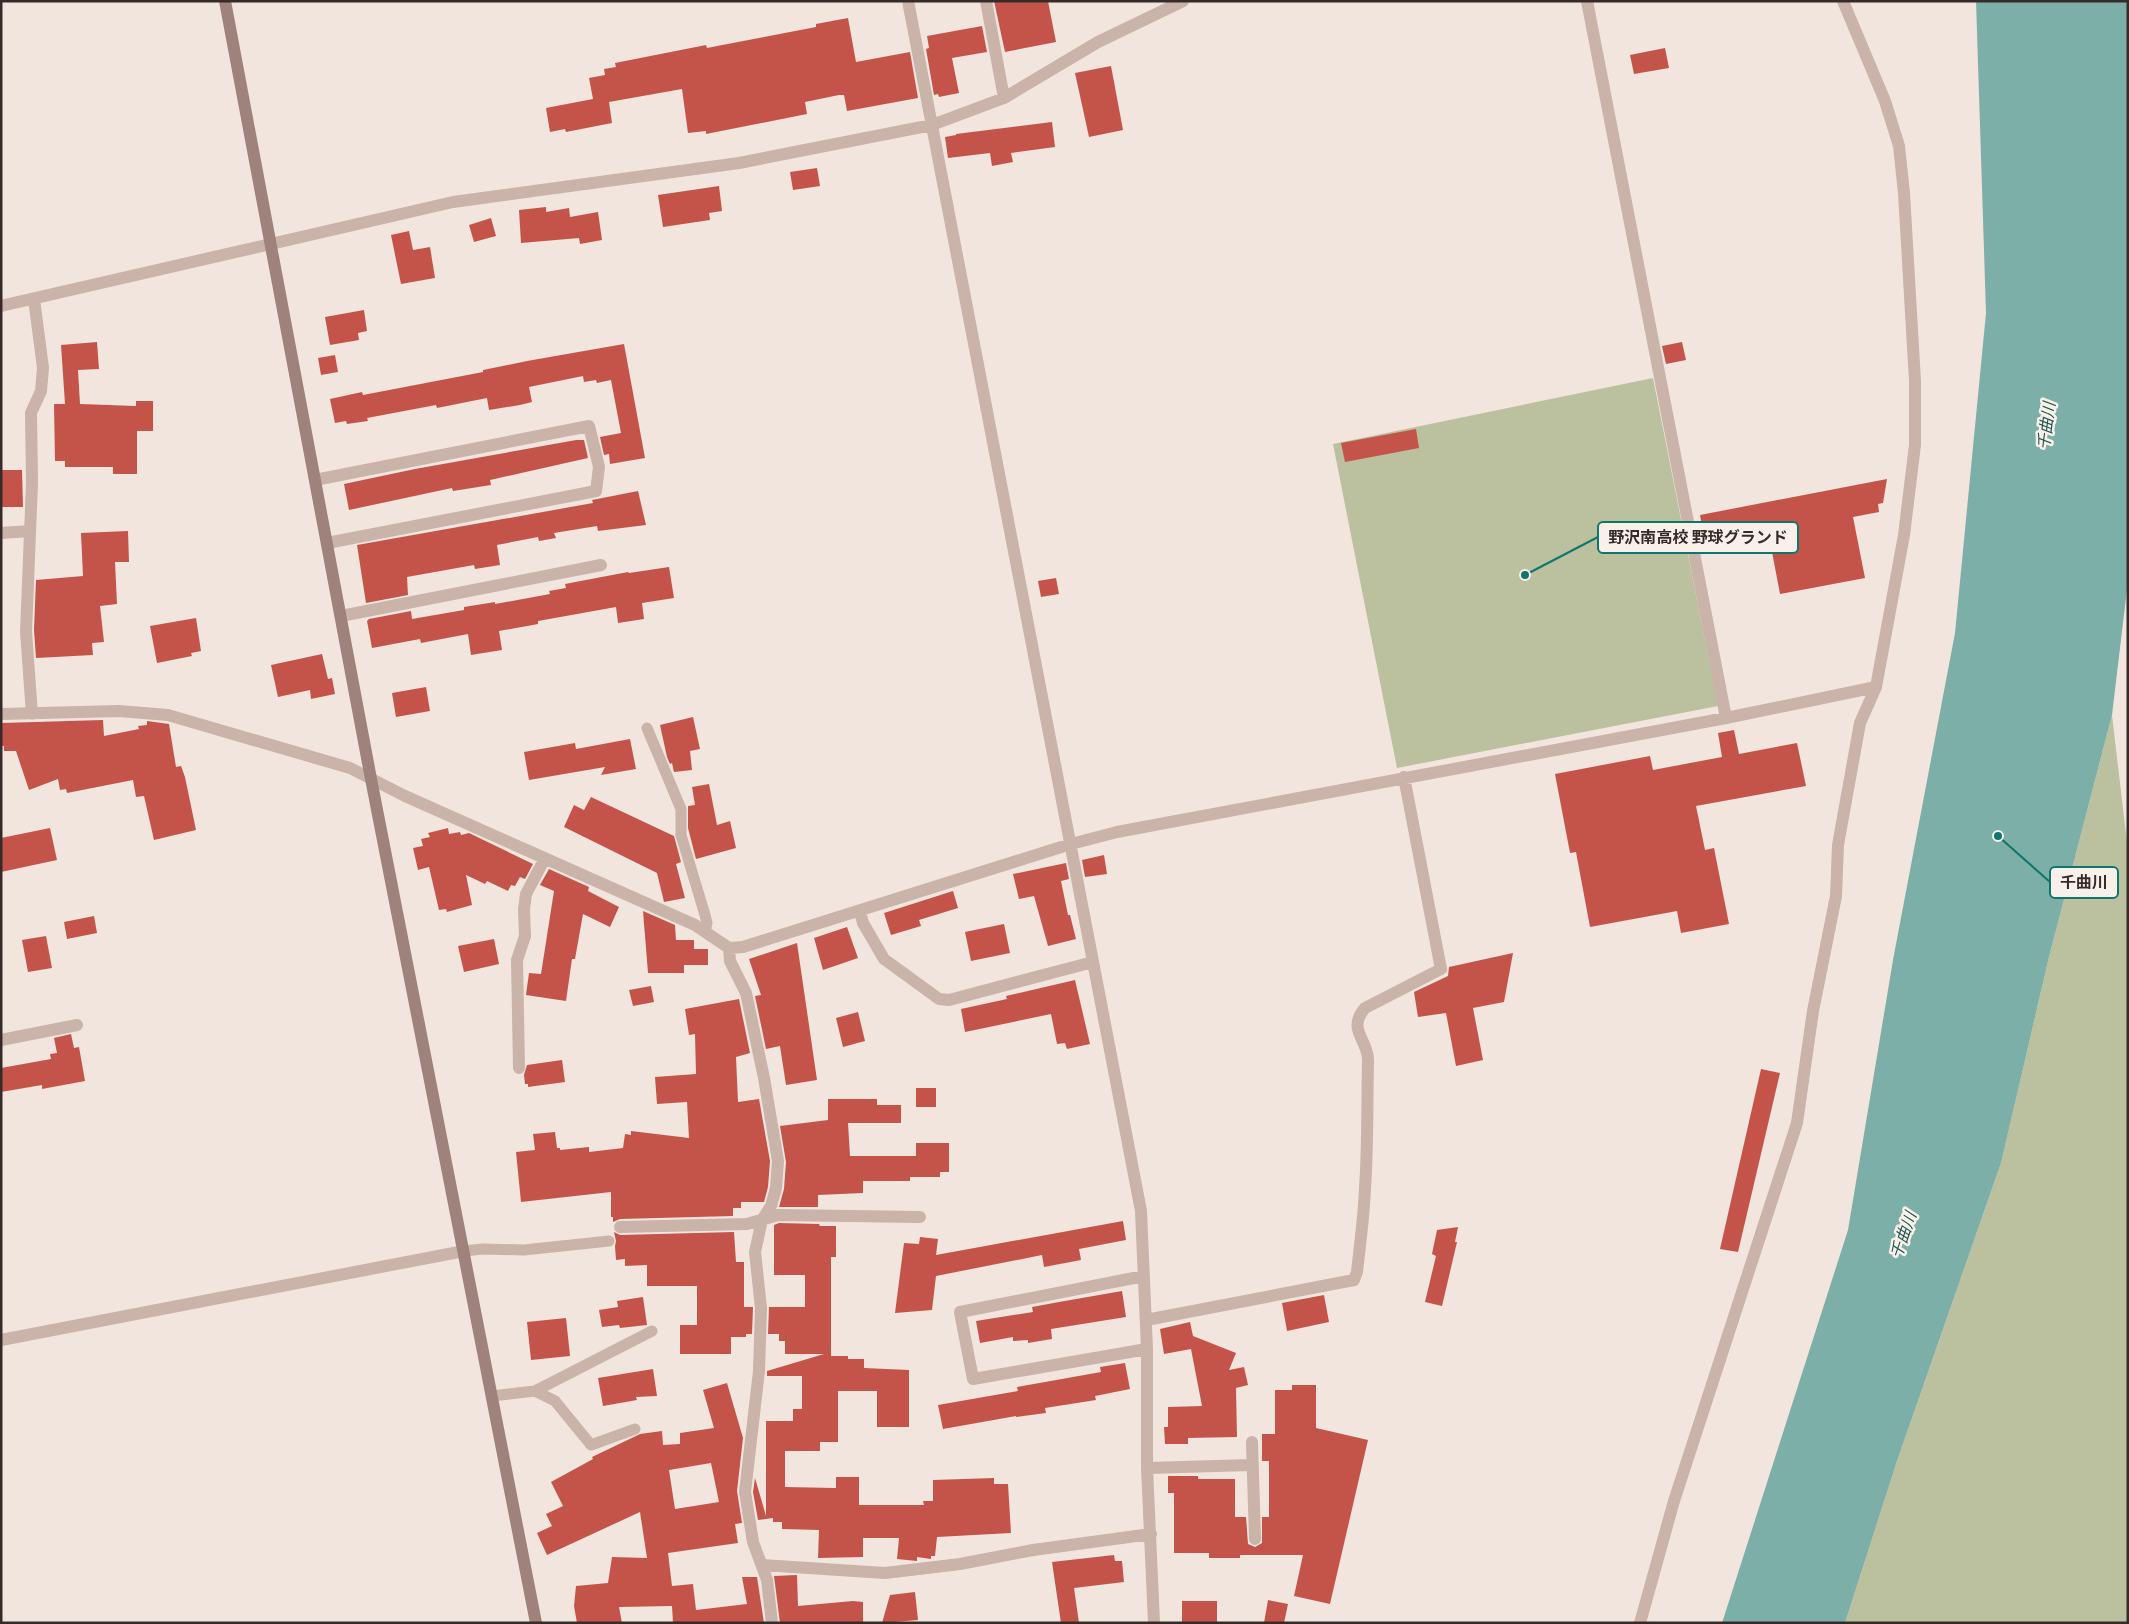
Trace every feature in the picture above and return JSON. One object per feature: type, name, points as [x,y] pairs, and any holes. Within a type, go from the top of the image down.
[{"type":"street","points":[[225,1],[371,779],[536,1623]]},
{"type":"street","points":[[908,1],[1141,1211],[1147,1349],[1147,1468],[1154,1623]]},
{"type":"street","points":[[986,1],[1004,98]]},
{"type":"street","points":[[1,306],[453,202],[739,163],[932,125],[1004,98],[1098,42],[1183,1]]},
{"type":"street","points":[[1587,1],[1726,718]]},
{"type":"street","points":[[1640,1623],[1674,1501],[1796,1123],[1813,1011],[1836,896],[1838,845],[1860,723],[1876,687],[1904,535],[1915,444],[1915,381],[1904,193],[1899,146],[1885,102],[1843,1]]},
{"type":"street","points":[[32,714],[26,632],[32,483],[31,412],[41,391],[43,368],[34,298]]},
{"type":"street","points":[[315,480],[589,426],[599,467],[596,491],[327,543]]},
{"type":"street","points":[[1,533],[30,532]]},
{"type":"street","points":[[341,616],[601,565]]},
{"type":"street","points":[[1,714],[119,711],[168,715],[350,768],[695,925],[729,948],[743,947],[860,912],[1071,844],[1117,832],[1726,718],[1876,687]]},
{"type":"street","points":[[1146,1320],[1354,1280],[1357,1272],[1365,1188],[1368,1058],[1357,1031],[1359,1014],[1365,1008],[1441,969],[1404,777]]},
{"type":"street","points":[[519,1068],[517,960],[525,936],[524,909],[526,894],[545,858]]},
{"type":"street","points":[[860,912],[863,923],[884,959],[939,1000],[949,1000],[1092,962]]},
{"type":"street","points":[[729,948],[730,961],[746,993],[764,1078],[778,1161],[776,1188],[772,1206],[762,1220],[755,1252],[761,1308],[759,1371],[745,1492],[753,1542],[767,1580],[772,1623]]},
{"type":"street","points":[[1,1040],[77,1026]]},
{"type":"street","points":[[620,1227],[747,1224],[778,1215],[920,1216]]},
{"type":"street","points":[[1,1340],[464,1251]]},
{"type":"street","points":[[1144,1276],[960,1312],[973,1380],[1147,1349]]},
{"type":"street","points":[[1252,1442],[1251,1465],[1255,1539]]},
{"type":"street","points":[[1147,1468],[1251,1465]]},
{"type":"street","points":[[762,1564],[885,1573],[960,1564],[1033,1550],[1151,1534]]},
{"type":"lane","points":[[648,728],[681,809],[681,836],[707,923],[705,932]]},
{"type":"lane","points":[[464,1251],[483,1249],[524,1250],[609,1241]]},
{"type":"lane","points":[[492,1396],[535,1391],[652,1331]]},
{"type":"lane","points":[[535,1391],[555,1401],[591,1445],[635,1429]]},
{"type":"green space","points":[[1653,378],[1718,706],[1397,768],[1333,444]]},
{"type":"green space","points":[[2112,715],[2128,851],[2128,1623],[1845,1623],[1897,1461],[2001,1163],[2049,957]]},
{"type":"water","name":"千曲川","points":[[1976,1],[2128,1],[2128,581],[2112,715],[2049,957],[2001,1163],[1897,1461],[1845,1623],[1722,1623],[1848,1230],[1893,960],[1955,633],[1986,313]]},
{"type":"building","points":[[994,1],[1048,1],[1056,42],[1005,52]]},
{"type":"building","points":[[848,18],[856,62],[910,52],[918,98],[847,111],[844,95],[839,95],[805,102],[807,114],[706,134],[706,131],[688,133],[682,89],[609,102],[612,123],[566,132],[565,129],[550,132],[546,108],[593,99],[589,78],[605,75],[604,69],[616,67],[615,63],[706,45],[707,48],[816,27],[816,24]]},
{"type":"building","points":[[982,26],[987,52],[952,58],[959,93],[939,97],[938,94],[934,95],[926,49],[929,48],[927,36]]},
{"type":"building","points":[[1665,48],[1669,68],[1634,74],[1630,55]]},
{"type":"building","points":[[1111,66],[1123,130],[1089,137],[1075,73]]},
{"type":"building","points":[[1052,122],[1055,147],[1011,153],[1013,162],[992,166],[990,153],[948,158],[945,137]]},
{"type":"building","points":[[817,168],[820,186],[793,190],[790,172]]},
{"type":"building","points":[[719,186],[722,211],[709,213],[710,220],[663,227],[658,195]]},
{"type":"building","points":[[546,207],[546,212],[569,208],[570,217],[598,212],[602,240],[580,244],[579,238],[521,243],[519,210]]},
{"type":"building","points":[[491,218],[496,236],[474,242],[469,225]]},
{"type":"building","points":[[409,231],[413,250],[430,247],[435,278],[401,284],[391,235]]},
{"type":"building","points":[[364,310],[367,331],[358,333],[359,340],[330,345],[325,317]]},
{"type":"building","points":[[97,342],[99,369],[78,370],[80,404],[136,406],[136,401],[153,401],[153,431],[137,431],[137,474],[113,474],[113,467],[65,467],[65,461],[55,461],[54,404],[65,404],[61,345]]},
{"type":"building","points":[[1682,342],[1686,360],[1666,364],[1662,346]]},
{"type":"building","points":[[624,344],[645,458],[610,464],[609,454],[604,455],[600,437],[621,433],[611,380],[597,383],[596,380],[584,382],[583,376],[529,387],[532,402],[520,405],[489,410],[487,398],[437,408],[436,405],[367,418],[368,421],[347,424],[346,421],[335,423],[330,399],[362,392],[363,395],[483,372],[483,370],[527,361]]},
{"type":"building","points":[[335,355],[338,372],[321,375],[318,358]]},
{"type":"building","points":[[1416,429],[1419,448],[1345,462],[1341,443]]},
{"type":"building","points":[[584,440],[588,458],[490,480],[491,485],[453,491],[452,488],[349,510],[344,484],[415,469]]},
{"type":"building","points":[[1,470],[22,470],[23,507],[1,507]]},
{"type":"building","points":[[1887,479],[1883,503],[1878,504],[1879,512],[1853,517],[1865,578],[1780,594],[1769,536],[1740,542],[1737,526],[1703,533],[1700,515]]},
{"type":"building","points":[[638,491],[646,525],[598,531],[597,526],[554,533],[556,538],[539,541],[538,537],[497,545],[500,565],[475,569],[474,565],[407,577],[408,595],[366,603],[357,545],[593,503],[592,500]]},
{"type":"building","points":[[128,531],[129,562],[115,562],[117,604],[100,606],[104,642],[92,643],[93,655],[36,658],[34,630],[36,580],[83,576],[81,533]]},
{"type":"building","points":[[669,567],[674,598],[642,603],[644,619],[618,623],[616,607],[538,621],[538,624],[499,631],[502,650],[471,655],[468,634],[421,643],[420,639],[372,648],[367,621],[369,619],[411,611],[412,619],[464,610],[464,607],[495,602],[495,604],[550,594],[549,591],[566,588],[565,584],[628,572]]},
{"type":"building","points":[[1056,578],[1059,594],[1041,597],[1038,581]]},
{"type":"building","points":[[196,618],[201,651],[191,653],[192,656],[157,663],[150,626]]},
{"type":"building","points":[[322,654],[328,679],[332,678],[335,694],[311,699],[310,690],[278,697],[271,665]]},
{"type":"building","points":[[426,687],[430,711],[396,717],[392,693]]},
{"type":"building","points":[[693,717],[700,749],[690,751],[692,770],[674,772],[672,763],[670,764],[667,757],[660,725]]},
{"type":"building","points":[[103,720],[104,736],[139,729],[138,726],[147,725],[147,721],[169,724],[176,767],[181,766],[185,777],[196,830],[154,840],[144,796],[136,797],[133,780],[67,793],[66,789],[60,790],[58,779],[29,790],[16,751],[4,751],[4,746],[1,746],[1,723]]},
{"type":"building","points":[[1734,730],[1739,754],[1797,743],[1806,786],[1696,806],[1705,850],[1714,848],[1729,924],[1681,933],[1677,911],[1590,927],[1576,852],[1570,853],[1555,774],[1650,756],[1653,770],[1722,757],[1718,733]]},
{"type":"building","points":[[630,739],[636,769],[601,775],[605,767],[529,780],[524,752],[575,743],[576,749]]},
{"type":"building","points":[[709,784],[717,825],[730,821],[736,848],[696,859],[688,828],[688,806],[695,805],[692,787]]},
{"type":"building","points":[[591,797],[674,836],[681,862],[676,864],[685,898],[664,902],[657,873],[564,827],[574,805],[584,810]]},
{"type":"building","points":[[50,828],[57,860],[1,872],[1,838]]},
{"type":"building","points":[[448,828],[449,834],[460,832],[461,835],[469,833],[533,864],[525,879],[520,877],[515,886],[511,885],[508,891],[487,881],[485,884],[466,875],[472,905],[447,912],[446,909],[439,910],[429,867],[418,870],[413,848],[423,846],[421,839],[430,837],[428,833]]},
{"type":"building","points":[[1104,855],[1107,874],[1085,877],[1082,860]]},
{"type":"building","points":[[1066,863],[1069,879],[1061,881],[1068,915],[1070,915],[1076,939],[1048,946],[1034,896],[1019,899],[1013,874]]},
{"type":"building","points":[[549,869],[589,887],[588,891],[619,907],[610,927],[583,914],[575,959],[572,959],[566,1001],[526,995],[529,973],[541,974],[554,891],[540,885]]},
{"type":"building","points":[[953,891],[958,908],[919,920],[921,926],[891,935],[884,913]]},
{"type":"building","points":[[643,911],[675,925],[676,940],[694,940],[694,949],[708,949],[708,965],[684,965],[684,973],[648,973]]},
{"type":"building","points":[[94,916],[97,933],[67,939],[64,922]]},
{"type":"building","points":[[1004,924],[1010,953],[971,961],[965,932]]},
{"type":"building","points":[[847,927],[858,958],[823,970],[814,938]]},
{"type":"building","points":[[46,936],[52,968],[28,972],[22,940]]},
{"type":"building","points":[[494,939],[499,964],[464,972],[458,946]]},
{"type":"building","points":[[797,943],[817,1080],[786,1085],[780,1046],[766,1049],[755,996],[761,995],[749,959]]},
{"type":"building","points":[[1513,953],[1504,1002],[1473,1008],[1483,1060],[1456,1066],[1446,1013],[1418,1017],[1414,992],[1448,976],[1449,967]]},
{"type":"building","points":[[1075,980],[1090,1044],[1067,1049],[1065,1043],[1057,1044],[1051,1014],[965,1032],[961,1009],[1007,999],[1006,996]]},
{"type":"building","points":[[651,986],[654,1002],[633,1006],[629,990]]},
{"type":"building","points":[[739,999],[750,1053],[736,1057],[738,1102],[759,1099],[770,1161],[768,1187],[764,1202],[741,1202],[741,1208],[733,1208],[733,1216],[620,1219],[613,1222],[613,1217],[611,1217],[611,1192],[521,1202],[516,1152],[535,1150],[533,1134],[555,1132],[557,1148],[560,1148],[560,1150],[589,1147],[589,1152],[623,1148],[625,1134],[631,1135],[631,1131],[689,1138],[687,1102],[657,1104],[655,1077],[696,1074],[695,1034],[689,1035],[685,1009]]},
{"type":"building","points":[[858,1012],[865,1041],[843,1047],[836,1018]]},
{"type":"building","points":[[71,1034],[74,1048],[79,1047],[85,1081],[42,1089],[42,1085],[1,1092],[1,1068],[51,1059],[50,1054],[57,1053],[54,1038]]},
{"type":"building","points":[[562,1060],[565,1082],[528,1087],[528,1084],[525,1084],[524,1075],[527,1065]]},
{"type":"building","points":[[1761,1069],[1780,1073],[1738,1252],[1720,1249]]},
{"type":"building","points":[[916,1088],[936,1088],[936,1107],[916,1107]]},
{"type":"building","points":[[828,1099],[877,1099],[877,1105],[901,1105],[901,1123],[848,1123],[850,1156],[916,1156],[916,1143],[949,1143],[949,1172],[940,1172],[940,1177],[910,1177],[910,1181],[863,1181],[863,1193],[818,1195],[818,1207],[779,1207],[784,1189],[786,1162],[780,1126],[828,1120]]},
{"type":"building","points":[[1123,1221],[1126,1240],[1079,1249],[1081,1260],[1044,1267],[1042,1255],[936,1276],[932,1310],[895,1313],[904,1243],[919,1244],[920,1237],[938,1239],[936,1255]]},
{"type":"building","points":[[779,1223],[836,1226],[836,1257],[831,1257],[831,1356],[848,1356],[848,1359],[864,1359],[864,1368],[909,1370],[909,1427],[877,1427],[877,1391],[838,1391],[838,1442],[820,1442],[820,1451],[785,1451],[785,1487],[836,1488],[836,1477],[859,1477],[859,1505],[924,1505],[923,1501],[933,1501],[933,1480],[994,1478],[994,1484],[1008,1484],[1011,1533],[937,1537],[935,1556],[931,1556],[931,1559],[917,1557],[917,1561],[897,1559],[899,1538],[863,1538],[863,1557],[818,1558],[819,1530],[782,1529],[782,1522],[773,1522],[773,1518],[758,1520],[753,1492],[755,1478],[766,1516],[766,1421],[793,1421],[793,1409],[802,1409],[802,1376],[767,1376],[767,1371],[824,1354],[785,1354],[785,1341],[779,1341],[779,1334],[768,1334],[769,1307],[805,1307],[805,1275],[774,1275],[774,1225]]},
{"type":"building","points":[[1458,1227],[1455,1242],[1457,1242],[1442,1306],[1425,1302],[1436,1256],[1432,1254],[1437,1230]]},
{"type":"building","points":[[614,1232],[620,1235],[734,1232],[736,1262],[744,1262],[744,1307],[753,1307],[752,1334],[746,1334],[746,1337],[731,1337],[731,1354],[680,1354],[680,1325],[697,1325],[697,1286],[647,1286],[647,1265],[625,1266],[625,1259],[616,1260]]},
{"type":"building","points":[[1122,1291],[1126,1317],[1051,1329],[1052,1339],[1028,1343],[1028,1340],[1013,1341],[1013,1337],[980,1343],[976,1321],[1033,1312],[1032,1307]]},
{"type":"building","points":[[1324,1295],[1329,1322],[1287,1331],[1282,1303]]},
{"type":"building","points":[[643,1297],[647,1325],[620,1328],[619,1325],[602,1327],[599,1310],[618,1307],[617,1301]]},
{"type":"building","points":[[566,1318],[570,1356],[531,1360],[527,1322]]},
{"type":"building","points":[[1190,1322],[1193,1336],[1236,1353],[1229,1370],[1244,1367],[1248,1385],[1236,1388],[1237,1437],[1188,1438],[1188,1444],[1165,1444],[1164,1427],[1168,1427],[1168,1407],[1202,1406],[1191,1349],[1164,1354],[1160,1329]]},
{"type":"building","points":[[1125,1363],[1130,1389],[1095,1396],[1096,1400],[1045,1408],[1046,1413],[1016,1416],[943,1429],[938,1405],[1018,1391],[1017,1387],[1101,1372],[1100,1367]]},
{"type":"building","points":[[653,1369],[657,1396],[636,1397],[637,1400],[603,1406],[598,1378]]},
{"type":"building","points":[[727,1383],[743,1438],[737,1491],[742,1523],[735,1524],[738,1543],[668,1553],[672,1586],[693,1584],[696,1610],[747,1604],[742,1577],[757,1577],[764,1623],[673,1623],[672,1606],[619,1607],[622,1623],[577,1623],[574,1606],[576,1586],[608,1583],[612,1557],[647,1558],[640,1512],[547,1555],[537,1533],[552,1526],[546,1514],[563,1506],[551,1482],[593,1459],[592,1457],[640,1434],[662,1431],[663,1445],[680,1444],[680,1433],[714,1428],[703,1390]],"holes":[[[711,1463],[719,1502],[675,1509],[669,1470]]]},
{"type":"building","points":[[1292,1385],[1316,1385],[1316,1428],[1368,1440],[1330,1604],[1294,1596],[1303,1555],[1240,1555],[1240,1558],[1209,1558],[1209,1553],[1174,1553],[1174,1493],[1168,1493],[1168,1476],[1198,1476],[1198,1479],[1235,1479],[1235,1517],[1246,1517],[1248,1544],[1255,1547],[1262,1543],[1262,1517],[1269,1517],[1269,1461],[1262,1461],[1262,1434],[1275,1434],[1275,1390],[1292,1390]]},
{"type":"building","points":[[1114,1555],[1115,1561],[1122,1561],[1124,1582],[1074,1588],[1079,1623],[1061,1623],[1052,1562]]},
{"type":"building","points":[[797,1575],[798,1606],[853,1601],[863,1602],[863,1623],[780,1623],[774,1576]]},
{"type":"building","points":[[915,1592],[918,1620],[882,1623],[890,1595]]},
{"type":"building","points":[[1268,1600],[1288,1604],[1284,1623],[1264,1623]]},
{"type":"building","points":[[1182,1601],[1217,1601],[1217,1623],[1182,1623]]},
{"type":"place","name":"野沢南高校 野球グランド","points":[[1525,575]]},
{"type":"place","name":"千曲川","points":[[1998,836]]}]
